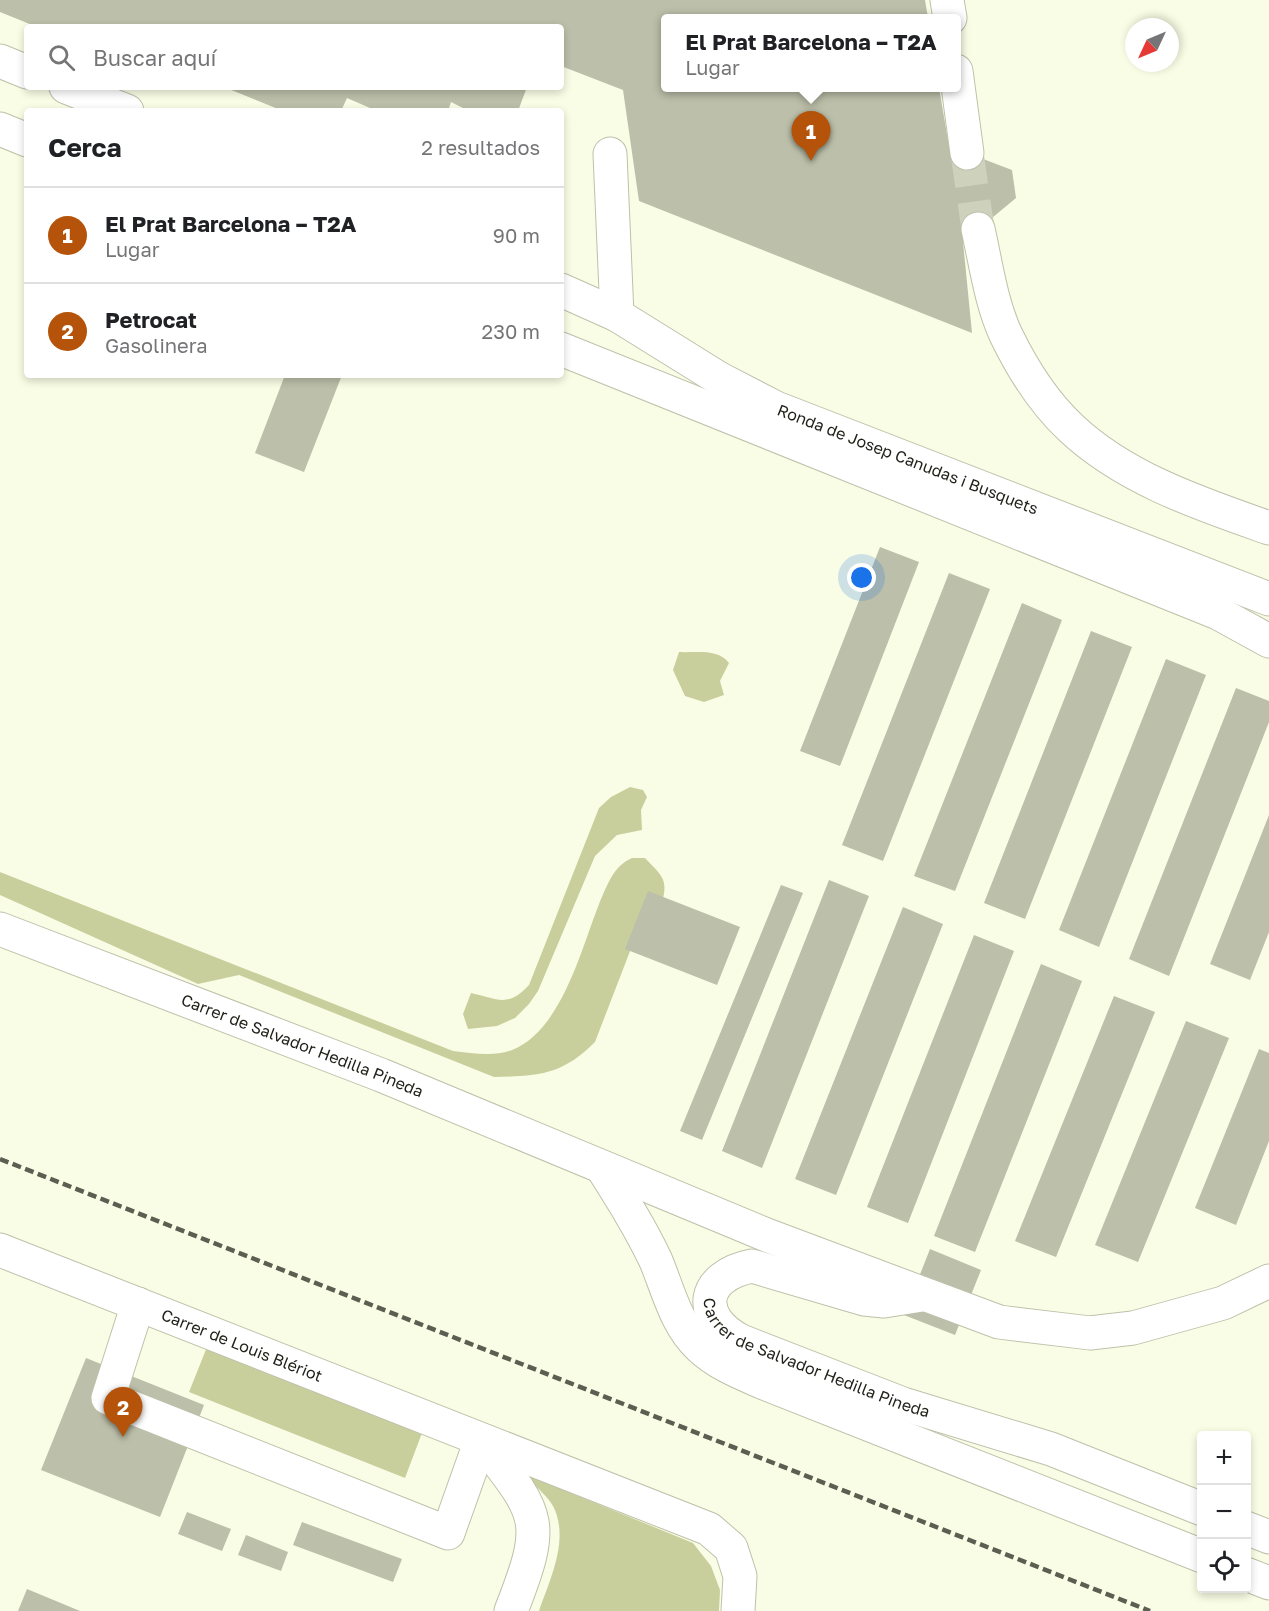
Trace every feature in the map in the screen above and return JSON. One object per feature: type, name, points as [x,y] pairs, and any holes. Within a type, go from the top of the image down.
[{"type":"main road","points":[[0,61],[24,71]]},
{"type":"main road","points":[[74,90],[119,108]]},
{"type":"main road","points":[[960,92],[967,153]]},
{"type":"main road","points":[[0,129],[24,139]]},
{"type":"main road","points":[[610,154],[617,315]]},
{"type":"main road","points":[[978,229],[990,284],[1005,333],[1031,381],[1071,428],[1113,459],[1184,498],[1269,528]]},
{"type":"main road","name":"Ronda de Josep Canudas i Busquets","points":[[564,291],[617,315],[720,379],[776,408],[1269,599]]},
{"type":"main road","name":"Ronda de Josep Canudas i Busquets","points":[[564,350],[1218,613],[1269,641]]},
{"type":"main road","name":"Carrer de Salvador Hedilla Pineda","points":[[0,929],[381,1075],[603,1169],[922,1295]]},
{"type":"main road","name":"Carrer de Salvador Hedilla Pineda","points":[[603,1169],[642,1234],[679,1319],[699,1346],[715,1359],[764,1383],[1197,1554]]},
{"type":"main road","name":"Carrer de Louis Blériot","points":[[1,1253],[138,1304],[709,1529],[731,1548],[740,1576],[738,1611]]},
{"type":"main road","name":"Carrer de Salvador Hedilla Pineda","points":[[922,1295],[884,1301],[864,1299],[843,1295],[752,1266],[735,1269],[717,1282],[713,1289],[710,1308],[720,1328],[741,1341],[903,1404],[1051,1449],[1197,1507]]},
{"type":"main road","points":[[922,1295],[999,1322],[1089,1333],[1133,1328],[1174,1319],[1222,1303],[1269,1281]]},
{"type":"main road","points":[[138,1304],[108,1398],[448,1533],[482,1440]]},
{"type":"main road","points":[[482,1440],[530,1508],[535,1526],[529,1566],[511,1611]]},
{"type":"main road","points":[[1251,1530],[1269,1537]]},
{"type":"main road","points":[[1251,1576],[1269,1583]]},
{"type":"green space","points":[[679,652],[706,652],[724,658],[729,663],[720,681],[724,695],[704,702],[685,696],[673,670]]},
{"type":"green space","points":[[630,787],[643,790],[647,797],[641,810],[642,830],[617,835],[595,856],[538,991],[515,1018],[497,1026],[468,1029],[463,1014],[471,993],[502,1000],[515,997],[529,985],[599,808],[611,797]]},
{"type":"green space","points":[[632,858],[645,858],[660,874],[664,884],[663,897],[661,906],[649,902],[595,1042],[572,1061],[560,1067],[549,1072],[524,1076],[494,1077],[239,975],[198,984],[0,895],[0,872],[453,1051],[490,1054],[512,1050],[529,1040],[544,1026],[567,987],[608,884],[615,871]]},
{"type":"green space","points":[[207,1347],[422,1433],[405,1478],[189,1392]]},
{"type":"green space","points":[[532,1477],[693,1543],[711,1566],[720,1590],[719,1611],[539,1611],[553,1572],[560,1532],[553,1506],[531,1481]]},
{"type":"building","points":[[0,0],[925,0],[927,14],[661,14],[661,92],[940,92],[949,146],[1012,170],[1016,198],[963,242],[972,333],[639,201],[623,90],[564,67],[564,24],[30,24],[0,12]]},
{"type":"building","points":[[231,90],[526,90],[519,108],[463,108],[451,102],[449,108],[370,108],[347,98],[342,108],[276,108]]},
{"type":"building","points":[[284,378],[341,378],[304,472],[255,453]]},
{"type":"building","points":[[880,547],[919,562],[840,766],[800,751]]},
{"type":"building","points":[[949,573],[990,589],[883,861],[842,845]]},
{"type":"building","points":[[1022,603],[1062,620],[955,891],[914,876]]},
{"type":"building","points":[[1091,631],[1132,647],[1025,919],[984,903]]},
{"type":"building","points":[[1166,659],[1206,675],[1099,947],[1059,930]]},
{"type":"building","points":[[1236,688],[1269,701],[1269,722],[1169,976],[1129,959]]},
{"type":"building","points":[[1269,815],[1269,932],[1250,980],[1210,964]]},
{"type":"building","points":[[829,880],[869,896],[762,1168],[722,1151]]},
{"type":"building","points":[[781,885],[803,893],[702,1140],[680,1131]]},
{"type":"building","points":[[648,891],[740,927],[717,985],[625,949]]},
{"type":"building","points":[[903,907],[943,924],[836,1195],[795,1179]]},
{"type":"building","points":[[974,935],[1014,951],[908,1223],[867,1207]]},
{"type":"building","points":[[1041,964],[1082,981],[975,1252],[934,1236]]},
{"type":"building","points":[[1114,996],[1155,1012],[1056,1257],[1015,1241]]},
{"type":"building","points":[[1186,1021],[1229,1038],[1138,1262],[1095,1245]]},
{"type":"building","points":[[1259,1049],[1269,1053],[1269,1141],[1236,1225],[1195,1208]]},
{"type":"building","points":[[930,1249],[981,1270],[955,1335],[904,1315]]},
{"type":"building","points":[[86,1358],[204,1405],[160,1517],[41,1470]]},
{"type":"building","points":[[187,1512],[231,1529],[222,1551],[178,1534]]},
{"type":"building","points":[[302,1522],[402,1559],[393,1582],[293,1545]]},
{"type":"building","points":[[246,1535],[288,1552],[281,1571],[238,1555]]},
{"type":"building","points":[[27,1589],[80,1611],[18,1611]]},
{"type":"tunnel","points":[[967,153],[978,229]]},
{"type":"railway","points":[[0,1159],[1150,1611]]},
{"type":"place","name":"El Prat Barcelona – T2A","points":[[811,161]]},
{"type":"place","name":"Petrocat","points":[[123,1437]]}]
